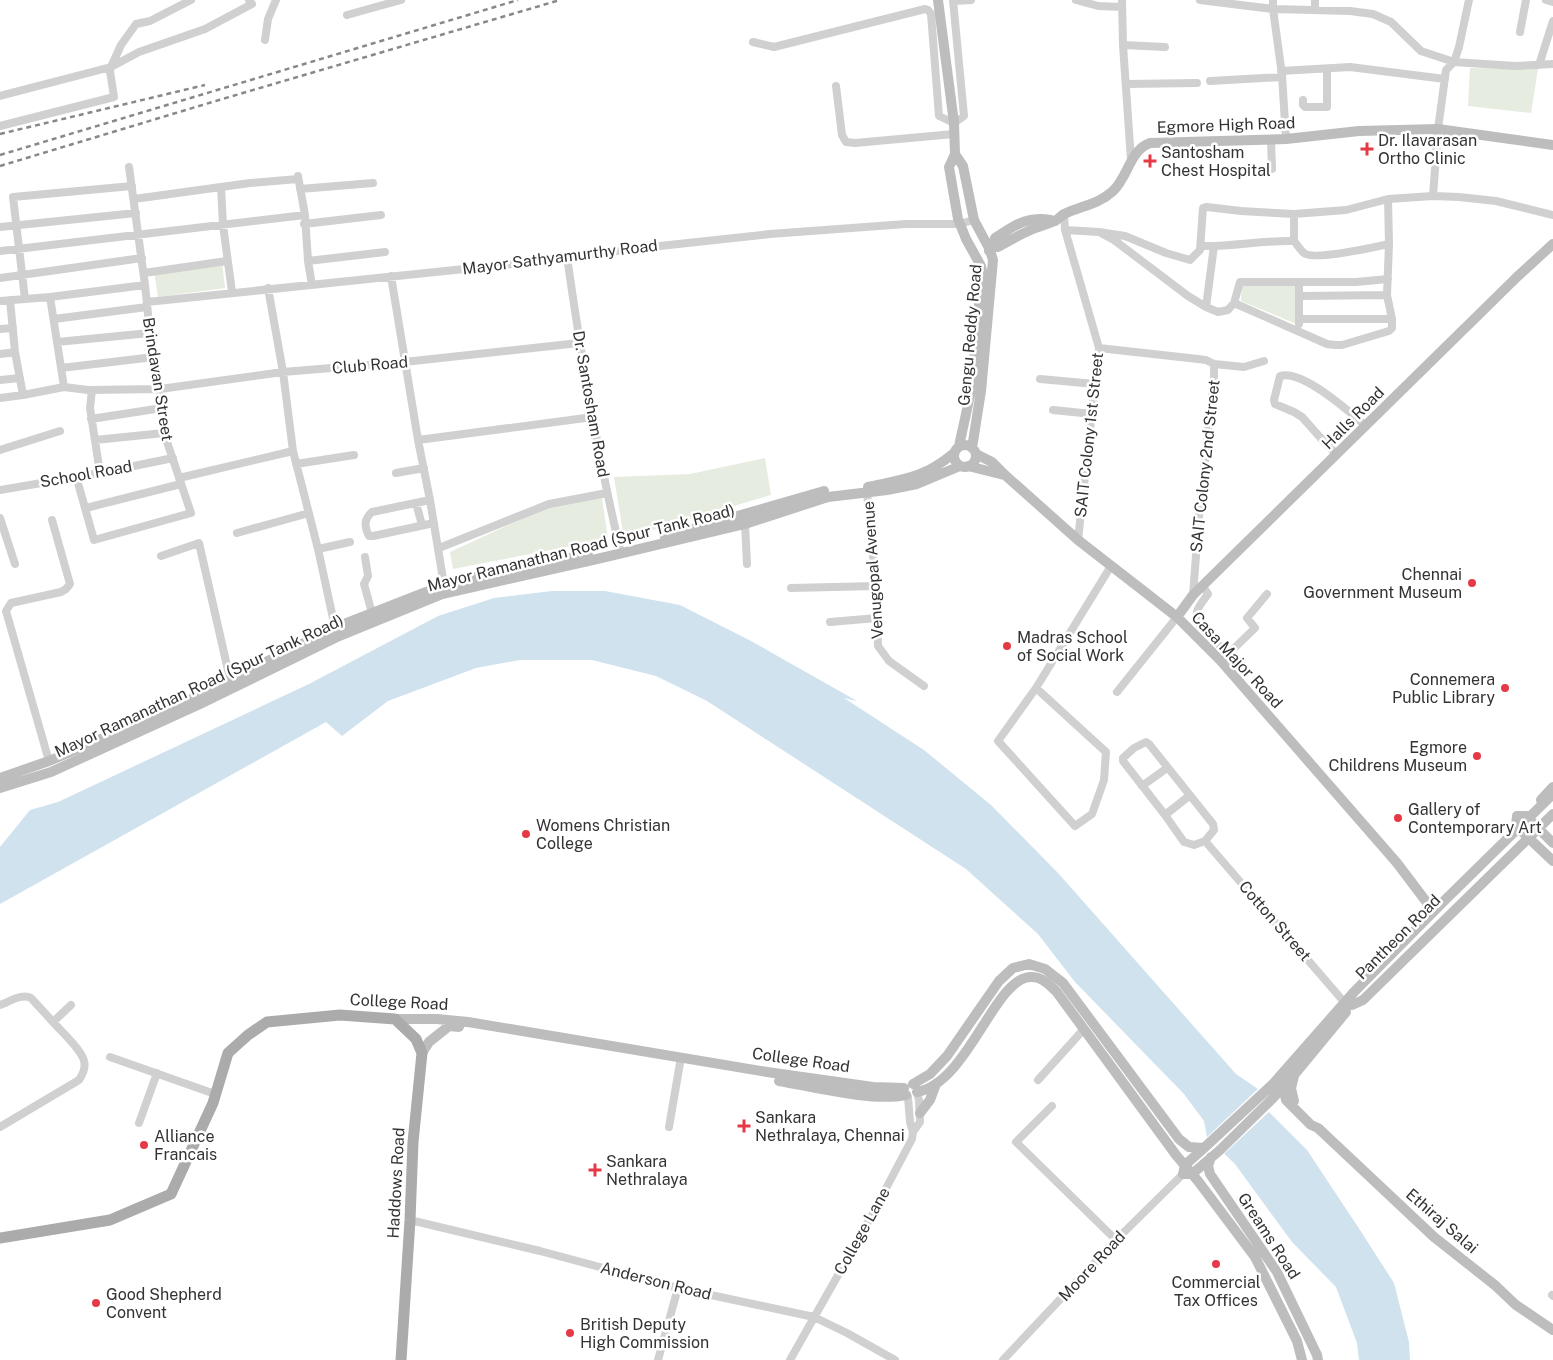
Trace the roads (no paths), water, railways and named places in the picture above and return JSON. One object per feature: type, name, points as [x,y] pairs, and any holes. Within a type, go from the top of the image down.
[{"type":"main road","name":"Gengu Reddy Road","points":[[938,0],[954,123],[954,154],[950,167],[959,224],[978,261]]},
{"type":"main road","name":"Egmore High Road","points":[[991,248],[995,238],[1023,220],[1043,219],[1054,221],[1064,214],[1099,201],[1113,191],[1123,179],[1132,160],[1140,149],[1150,143],[1271,140],[1359,131],[1438,129],[1553,144]]},
{"type":"main road","points":[[954,154],[963,166],[974,220],[991,248],[978,261],[982,271],[972,381],[954,460],[964,466],[1005,475]]},
{"type":"main road","name":"Halls Road","points":[[1174,614],[1518,276],[1553,244]]},
{"type":"main road","name":"Gengu Reddy Road","points":[[974,450],[994,270],[991,248]]},
{"type":"main road","points":[[957,449],[966,445],[974,450],[973,463],[964,466]]},
{"type":"main road","name":"Mayor Ramanathan Road (Spur Tank Road)","points":[[0,788],[60,768],[200,704],[372,613],[443,589],[521,566],[620,550],[824,491],[865,487],[906,479],[927,472],[957,449]]},
{"type":"main road","name":"Casa Major Road","points":[[974,450],[992,462],[1078,540],[1174,614],[1189,629],[1225,657],[1397,863],[1431,908]]},
{"type":"main road","name":"Mayor Ramanathan Road (Spur Tank Road)","points":[[0,778],[49,761],[171,709],[230,679],[337,632],[443,589],[745,524],[828,497],[867,493],[917,484],[964,466]]},
{"type":"main road","points":[[1189,629],[1187,608],[1192,596]]},
{"type":"main road","points":[[1351,1000],[1348,993],[1519,819],[1553,787]]},
{"type":"main road","points":[[1279,1090],[1351,1000],[1446,899],[1553,794]]},
{"type":"main road","name":"Pantheon Road","points":[[1269,1095],[1279,1090],[1294,1075],[1351,1000],[1553,803]]},
{"type":"main road","points":[[1351,1000],[1363,1000],[1553,814]]},
{"type":"main road","points":[[1519,819],[1539,828],[1553,843]]},
{"type":"main road","points":[[1519,819],[1528,838],[1553,861]]},
{"type":"main road","points":[[1486,854],[1499,867]]},
{"type":"main road","points":[[911,1091],[947,1056],[999,981],[1013,968],[1029,964],[1046,969],[1063,983],[1179,1139],[1189,1147],[1208,1145]]},
{"type":"main road","name":"College Road","points":[[0,1238],[110,1220],[171,1194],[215,1094],[228,1052],[267,1022],[340,1015],[468,1022],[767,1072],[873,1087],[924,1091],[936,1084],[958,1062],[1007,990],[1019,980],[1030,977],[1042,979],[1056,991],[1187,1171]]},
{"type":"main road","points":[[395,1019],[416,1039],[422,1053]]},
{"type":"main road","name":"College Road","points":[[422,1053],[429,1042],[449,1026],[467,1027],[860,1095],[897,1097],[911,1091]]},
{"type":"main road","name":"Haddows Road","points":[[401,1360],[413,1142],[422,1053]]},
{"type":"main road","points":[[1294,1075],[1292,1088],[1294,1101]]},
{"type":"main road","points":[[920,1113],[930,1100],[936,1084]]},
{"type":"main road","name":"Ethiraj Salai","points":[[1279,1090],[1294,1101],[1315,1122],[1318,1128]]},
{"type":"main road","name":"Ethiraj Salai","points":[[1279,1090],[1286,1100],[1311,1125],[1318,1128],[1434,1237],[1496,1286],[1516,1305],[1552,1326]]},
{"type":"main road","points":[[1187,1171],[1208,1145],[1269,1095]]},
{"type":"main road","points":[[1187,1171],[1220,1150],[1269,1095]]},
{"type":"main road","name":"Greams Road","points":[[1211,1157],[1208,1166],[1210,1174],[1276,1272],[1318,1360]]},
{"type":"main road","name":"Greams Road","points":[[1187,1171],[1255,1257],[1298,1341],[1302,1360]]},
{"type":"street","points":[[0,126],[114,97],[110,67],[121,45],[136,24],[150,22],[191,0]]},
{"type":"street","points":[[0,96],[110,67],[139,52],[205,29],[252,4],[249,0]]},
{"type":"street","points":[[265,40],[268,19],[276,0]]},
{"type":"street","points":[[346,15],[401,0]]},
{"type":"street","points":[[753,42],[774,46],[925,9],[928,10],[931,14],[939,116],[954,123],[964,116],[954,0],[971,0]]},
{"type":"street","points":[[1076,0],[1098,6],[1122,4],[1123,45],[1132,160]]},
{"type":"street","points":[[1200,0],[1273,9],[1350,11],[1373,14],[1391,22],[1421,51],[1454,62],[1515,66],[1553,64]]},
{"type":"street","points":[[1273,0],[1282,74],[1286,139]]},
{"type":"street","points":[[1315,0],[1315,10]]},
{"type":"street","points":[[1433,196],[1438,129],[1446,70],[1454,62],[1459,47],[1469,0]]},
{"type":"street","points":[[1520,32],[1526,0]]},
{"type":"street","points":[[1546,0],[1553,2]]},
{"type":"street","points":[[1539,65],[1553,21]]},
{"type":"street","points":[[1123,45],[1164,46]]},
{"type":"street","points":[[1210,81],[1327,68],[1350,68],[1445,79]]},
{"type":"street","points":[[1304,100],[1303,105],[1305,107],[1327,107],[1327,68]]},
{"type":"street","points":[[1127,84],[1197,82]]},
{"type":"street","points":[[836,86],[842,135],[846,142],[855,143],[954,134]]},
{"type":"street","points":[[1271,140],[1272,169]]},
{"type":"street","name":"Brindavan Street","points":[[86,508],[94,540],[191,514],[164,433],[160,389],[150,334],[144,273],[129,167]]},
{"type":"street","points":[[134,199],[298,176],[305,215],[304,224],[312,285]]},
{"type":"street","points":[[300,189],[373,183]]},
{"type":"street","points":[[25,299],[13,197],[132,186]]},
{"type":"street","points":[[221,187],[227,261],[232,292]]},
{"type":"street","points":[[1065,230],[1125,236],[1166,253],[1190,260],[1200,250],[1203,208],[1207,207],[1294,214],[1346,210],[1388,199],[1433,196],[1496,201],[1553,216]]},
{"type":"street","points":[[1234,303],[1327,344],[1342,345],[1390,331],[1392,319],[1387,295],[1388,199]]},
{"type":"street","points":[[0,227],[136,213]]},
{"type":"street","name":"SAIT Colony 1st Street","points":[[1064,214],[1065,230],[1099,348],[1078,540]]},
{"type":"street","points":[[1294,214],[1294,241]]},
{"type":"street","points":[[0,251],[305,215]]},
{"type":"street","points":[[304,224],[381,215]]},
{"type":"street","name":"Mayor Sathyamurthy Road","points":[[54,319],[147,304],[268,288],[522,263],[770,234],[906,224],[959,224],[974,220]]},
{"type":"street","points":[[1099,232],[1114,240],[1188,296],[1218,312],[1228,310],[1234,303],[1240,282],[1356,282],[1388,279]]},
{"type":"street","points":[[1201,246],[1276,240],[1294,241],[1303,253],[1310,256],[1328,255],[1389,244]]},
{"type":"street","points":[[1206,307],[1214,246]]},
{"type":"street","points":[[308,261],[385,252]]},
{"type":"street","name":"Dr. Santosham Road","points":[[567,257],[606,493],[620,550]]},
{"type":"street","points":[[0,278],[142,258]]},
{"type":"street","points":[[144,273],[227,261]]},
{"type":"street","points":[[391,276],[404,362],[439,548],[443,589]]},
{"type":"street","points":[[1299,282],[1300,331]]},
{"type":"street","points":[[0,301],[50,297],[145,285]]},
{"type":"street","points":[[268,288],[283,372],[293,451],[337,632]]},
{"type":"street","points":[[1300,296],[1387,295]]},
{"type":"street","points":[[50,297],[64,387]]},
{"type":"street","points":[[10,300],[15,352],[23,395]]},
{"type":"street","points":[[1299,319],[1392,319]]},
{"type":"street","points":[[0,329],[13,328]]},
{"type":"street","points":[[57,342],[150,334]]},
{"type":"street","name":"Club Road","points":[[0,398],[64,387],[92,390],[160,389],[283,372],[404,362],[580,343]]},
{"type":"street","name":"SAIT Colony 2nd Street","points":[[1099,348],[1206,360],[1214,364],[1192,596]]},
{"type":"street","points":[[0,354],[15,352]]},
{"type":"street","points":[[61,368],[154,357]]},
{"type":"street","points":[[1214,364],[1244,366],[1264,360]]},
{"type":"street","points":[[1338,454],[1327,445],[1302,417],[1274,404],[1281,375],[1305,381],[1328,394],[1366,426]]},
{"type":"street","points":[[0,380],[20,378]]},
{"type":"street","points":[[1040,379],[1095,384]]},
{"type":"street","points":[[92,390],[91,419],[100,473]]},
{"type":"street","points":[[91,419],[162,408]]},
{"type":"street","points":[[1053,410],[1092,414]]},
{"type":"street","points":[[418,440],[593,417]]},
{"type":"street","points":[[0,450],[60,431]]},
{"type":"street","points":[[95,440],[164,433]]},
{"type":"street","points":[[76,476],[86,508],[293,451]]},
{"type":"street","points":[[296,464],[354,454]]},
{"type":"street","name":"School Road","points":[[0,490],[173,458]]},
{"type":"street","points":[[396,473],[424,468]]},
{"type":"street","points":[[439,548],[549,504],[606,493]]},
{"type":"street","name":"Venugopal Avenue","points":[[867,493],[876,586],[878,646],[889,661],[924,686]]},
{"type":"street","points":[[430,500],[372,512],[365,521],[369,536],[378,536],[434,523]]},
{"type":"street","points":[[416,502],[422,525]]},
{"type":"street","points":[[237,532],[309,512]]},
{"type":"street","points":[[0,518],[15,564]]},
{"type":"street","points":[[49,761],[6,611],[11,603],[61,592],[70,584],[52,520]]},
{"type":"street","points":[[745,524],[747,564]]},
{"type":"street","points":[[318,549],[350,542]]},
{"type":"street","points":[[161,556],[199,543],[230,679]]},
{"type":"street","points":[[365,557],[368,576],[364,584],[372,613]]},
{"type":"street","points":[[1036,688],[1106,752],[1104,780],[1092,814],[1074,826],[998,741],[1036,688],[1111,566]]},
{"type":"street","points":[[791,588],[876,586]]},
{"type":"street","points":[[1204,586],[1208,594],[1196,611],[1196,620],[1225,657],[1255,628],[1247,618],[1267,594]]},
{"type":"street","points":[[1117,692],[1174,614]]},
{"type":"street","points":[[830,622],[877,618]]},
{"type":"street","points":[[1146,742],[1166,768],[1214,826],[1214,830],[1204,841],[1194,844],[1186,843],[1123,762],[1123,758],[1134,748],[1146,742]]},
{"type":"street","points":[[1142,786],[1166,768]]},
{"type":"street","points":[[1165,815],[1189,796]]},
{"type":"street","name":"Cotton Street","points":[[1204,841],[1351,1000]]},
{"type":"street","points":[[0,1005],[23,996],[32,998],[82,1055],[85,1063],[84,1073],[79,1080],[0,1128]]},
{"type":"street","points":[[53,1022],[71,1005]]},
{"type":"street","points":[[1038,1080],[1084,1029]]},
{"type":"street","points":[[110,1057],[215,1094]]},
{"type":"street","points":[[668,1127],[680,1064]]},
{"type":"street","points":[[139,1123],[156,1073]]},
{"type":"street","points":[[911,1091],[919,1100],[920,1113]]},
{"type":"street","points":[[911,1091],[910,1122],[913,1132]]},
{"type":"street","points":[[1052,1106],[1016,1142],[1116,1240]]},
{"type":"street","name":"College Lane","points":[[790,1360],[912,1139],[913,1132],[920,1122],[920,1113]]},
{"type":"street","name":"Moore Road","points":[[1003,1360],[1116,1240],[1187,1171]]},
{"type":"street","name":"Anderson Road","points":[[410,1220],[540,1251],[678,1288],[814,1317],[895,1360]]},
{"type":"street","points":[[658,1360],[678,1288]]},
{"type":"water","points":[[552,591],[605,591],[680,605],[751,641],[857,701],[844,698],[924,750],[991,805],[1058,873],[1236,1074],[1258,1089],[1269,1112],[1307,1150],[1394,1283],[1409,1342],[1410,1360],[1359,1360],[1357,1343],[1336,1287],[1292,1242],[1235,1164],[1207,1137],[1204,1121],[1184,1094],[1075,982],[1038,934],[966,869],[707,701],[656,676],[592,660],[520,660],[476,668],[388,701],[342,736],[326,722],[0,904],[0,847],[30,810],[58,802],[309,684],[438,616],[494,598]]},
{"type":"railway","points":[[0,155],[518,0]]},
{"type":"railway","points":[[0,166],[560,0]]},
{"type":"railway","points":[[0,134],[205,85]]},
{"type":"place","name":"Dr. Ilavarasan Ortho Clinic","points":[[1367,149]]},
{"type":"place","name":"Santosham Chest Hospital","points":[[1150,161]]},
{"type":"place","name":"Chennai Government Museum","points":[[1472,583]]},
{"type":"place","name":"Madras School of Social Work","points":[[1007,646]]},
{"type":"place","name":"Connemera Public Library","points":[[1505,688]]},
{"type":"place","name":"Egmore Childrens Museum","points":[[1477,756]]},
{"type":"place","name":"Gallery of Contemporary Art","points":[[1398,818]]},
{"type":"place","name":"Womens Christian College","points":[[526,834]]},
{"type":"place","name":"Sankara Nethralaya, Chennai","points":[[744,1126]]},
{"type":"place","name":"Alliance Francais","points":[[144,1145]]},
{"type":"place","name":"Sankara Nethralaya","points":[[595,1170]]},
{"type":"place","name":"Commercial Tax Offices","points":[[1216,1264]]},
{"type":"place","name":"Good Shepherd Convent","points":[[96,1303]]},
{"type":"place","name":"British Deputy High Commission","points":[[570,1333]]}]
